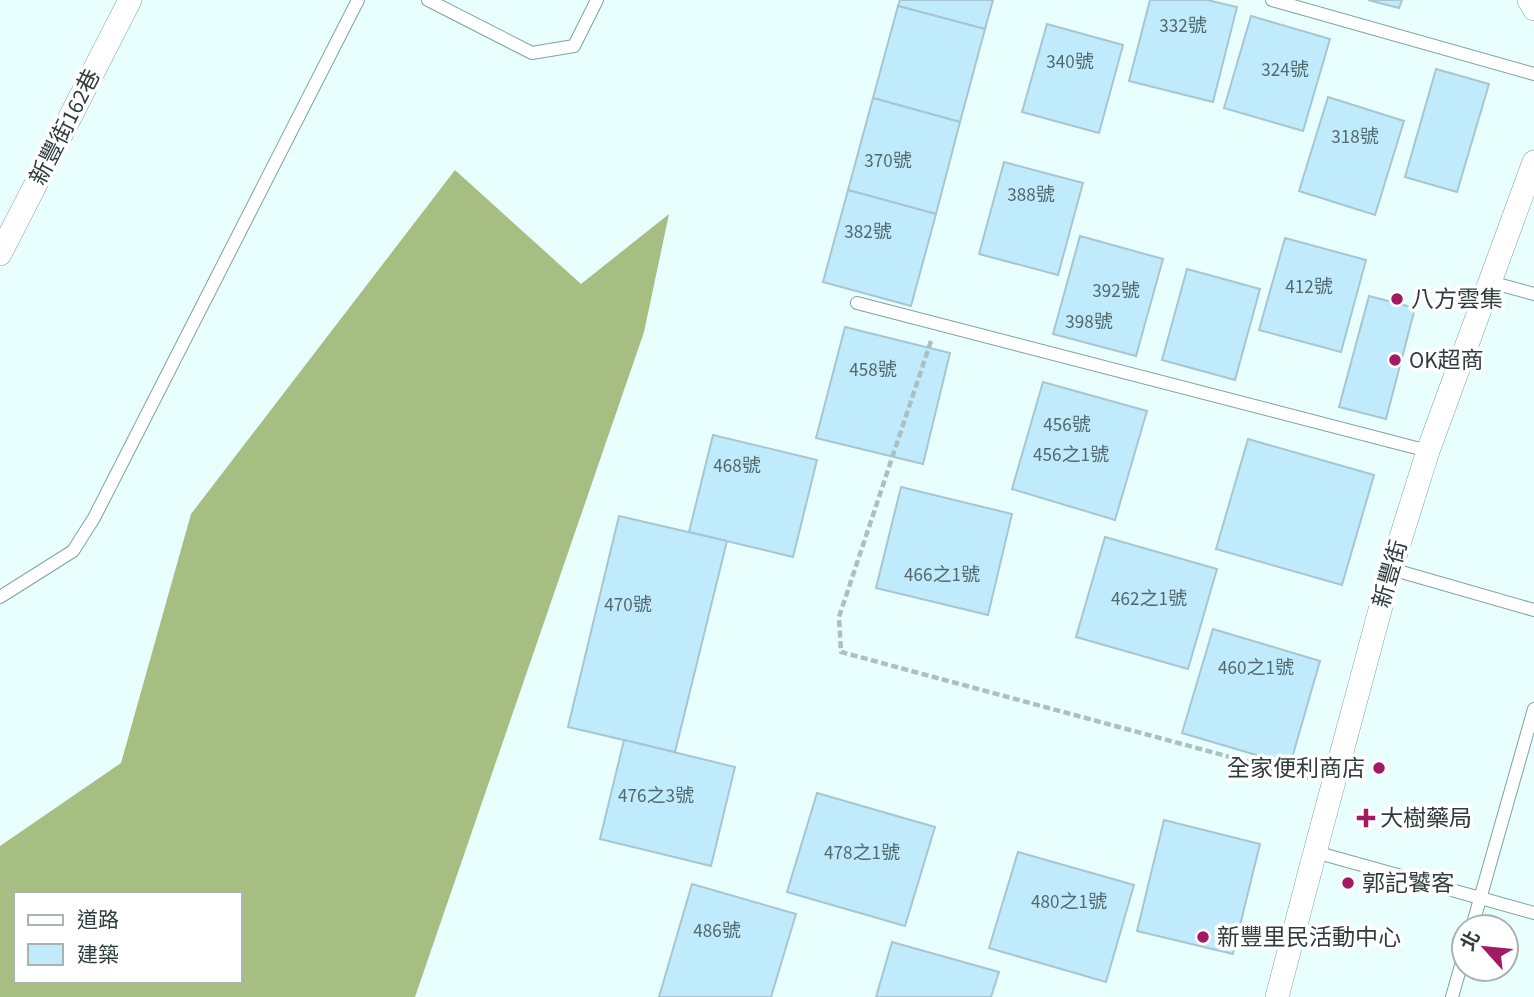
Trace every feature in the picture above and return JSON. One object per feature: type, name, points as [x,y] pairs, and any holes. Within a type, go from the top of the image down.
[{"type":"street","name":"新豐街162巷","points":[[0,254],[130,0]]},
{"type":"street","points":[[1530,0],[1534,9]]},
{"type":"street","name":"新豐街","points":[[1277,997],[1391,569],[1428,451],[1534,162]]},
{"type":"lane","points":[[0,597],[73,551],[94,518],[359,0]]},
{"type":"lane","points":[[428,0],[531,53],[574,46],[597,0]]},
{"type":"lane","points":[[1272,0],[1534,74]]},
{"type":"lane","points":[[1490,282],[1534,294]]},
{"type":"lane","points":[[857,303],[1428,451]]},
{"type":"lane","points":[[1391,569],[1534,610]]},
{"type":"lane","points":[[1476,913],[1534,709]]},
{"type":"lane","points":[[1314,852],[1534,914]]},
{"type":"path","points":[[937,324],[839,617],[841,652],[1332,785]]},
{"type":"green space","points":[[455,170],[581,284],[669,214],[644,332],[415,997],[0,997],[0,846],[121,763],[191,514]]},
{"type":"building","points":[[900,0],[993,0],[985,29],[898,6]]},
{"type":"building","points":[[1150,0],[1207,0],[1237,7],[1213,102],[1129,81]]},
{"type":"building","points":[[1368,0],[1402,0],[1399,8]]},
{"type":"building","points":[[898,6],[985,29],[960,122],[873,98]]},
{"type":"building","points":[[1251,16],[1330,39],[1303,131],[1224,108]]},
{"type":"building","points":[[1047,24],[1123,45],[1099,133],[1022,112]]},
{"type":"building","points":[[1436,69],[1489,84],[1457,192],[1405,177]]},
{"type":"building","points":[[1328,97],[1404,121],[1375,215],[1299,191]]},
{"type":"building","points":[[873,98],[960,122],[936,214],[848,190]]},
{"type":"building","points":[[1004,162],[1083,183],[1058,275],[979,254]]},
{"type":"building","points":[[848,190],[936,214],[911,306],[823,282]]},
{"type":"building","points":[[1080,236],[1163,259],[1136,356],[1053,334]]},
{"type":"building","points":[[1285,238],[1366,260],[1341,352],[1259,330]]},
{"type":"building","points":[[1187,269],[1260,289],[1235,380],[1162,360]]},
{"type":"building","points":[[1369,296],[1415,308],[1386,419],[1339,407]]},
{"type":"building","points":[[845,327],[950,353],[923,464],[816,438]]},
{"type":"building","points":[[1043,382],[1147,411],[1115,520],[1012,489]]},
{"type":"building","points":[[713,435],[817,460],[793,557],[689,532]]},
{"type":"building","points":[[1248,439],[1374,475],[1342,585],[1216,549]]},
{"type":"building","points":[[901,487],[1012,514],[988,615],[876,588]]},
{"type":"building","points":[[619,516],[727,541],[675,752],[568,727]]},
{"type":"building","points":[[1105,537],[1217,569],[1188,669],[1076,637]]},
{"type":"building","points":[[1213,629],[1320,661],[1290,765],[1182,733]]},
{"type":"building","points":[[624,740],[735,767],[711,866],[600,839]]},
{"type":"building","points":[[817,793],[935,827],[905,926],[787,892]]},
{"type":"building","points":[[1164,820],[1260,844],[1233,954],[1137,931]]},
{"type":"building","points":[[1018,852],[1134,885],[1106,982],[989,948]]},
{"type":"building","points":[[692,884],[796,914],[771,997],[659,997]]},
{"type":"building","points":[[892,942],[999,972],[991,997],[876,997]]},
{"type":"place","name":"八方雲集","points":[[1397,299]]},
{"type":"place","name":"OK超商","points":[[1395,360]]},
{"type":"place","name":"全家便利商店","points":[[1379,768]]},
{"type":"place","name":"大樹藥局","points":[[1366,818]]},
{"type":"place","name":"郭記饕客","points":[[1348,883]]},
{"type":"place","name":"新豐里民活動中心","points":[[1203,937]]}]
